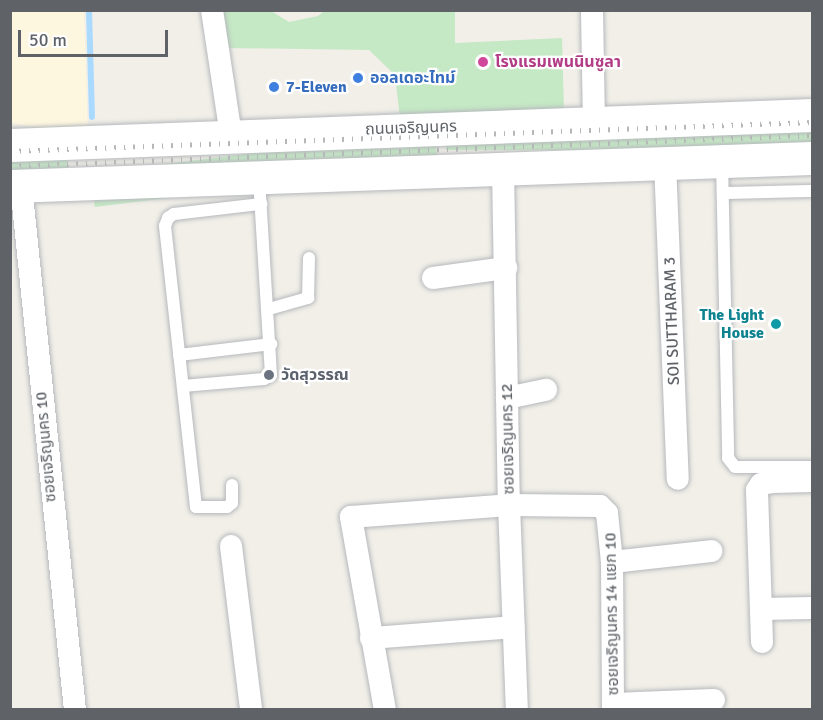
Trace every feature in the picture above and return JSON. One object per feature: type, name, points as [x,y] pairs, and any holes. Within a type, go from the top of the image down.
[{"type":"main road","name":"ถนนเจริญนคร","points":[[10,145],[594,120],[813,115]]},
{"type":"main road","points":[[440,127],[444,171]]},
{"type":"main road","points":[[73,142],[77,182]]},
{"type":"main road","points":[[16,185],[77,182],[260,191],[444,171],[813,158]]},
{"type":"street","points":[[213,10],[231,135]]},
{"type":"street","points":[[592,10],[594,120]]},
{"type":"street","name":"SOI SUTTHARAM 3","points":[[665,162],[678,479]]},
{"type":"street","name":"ซอยเจริญนคร 12","points":[[503,169],[508,505],[517,710]]},
{"type":"street","name":"ซอยเจริญนคร 10","points":[[16,185],[75,710]]},
{"type":"street","points":[[433,278],[506,268]]},
{"type":"street","points":[[507,398],[546,390]]},
{"type":"street","points":[[762,642],[757,490],[761,484],[772,482],[813,481]]},
{"type":"street","points":[[385,710],[351,517],[508,505]]},
{"type":"street","name":"ซอยเจริญนคร 14 แยก 10","points":[[508,505],[600,506],[611,521],[611,708]]},
{"type":"street","points":[[231,546],[251,710]]},
{"type":"street","points":[[612,562],[711,551]]},
{"type":"street","points":[[761,609],[813,608]]},
{"type":"street","points":[[371,638],[514,627]]},
{"type":"street","points":[[611,708],[714,700]]},
{"type":"lane","points":[[722,160],[728,458],[735,467],[813,467]]},
{"type":"lane","points":[[183,386],[264,379],[271,375],[273,367],[260,191],[168,218],[179,355],[196,507],[226,507],[232,503],[232,485]]},
{"type":"lane","points":[[723,193],[813,191]]},
{"type":"lane","points":[[269,309],[308,298],[309,258]]},
{"type":"lane","points":[[179,355],[271,344]]},
{"type":"shaded area","points":[[10,11],[84,11],[88,136],[11,123]]},
{"type":"green space","name":"โรงแรมเพนนินซูลา","points":[[221,11],[271,11],[289,22],[318,16],[324,11],[455,11],[455,43],[562,38],[564,111],[400,119],[395,75],[369,50],[229,48]]},
{"type":"green space","points":[[446,118],[812,118],[812,150],[446,150]]},
{"type":"green space","points":[[434,131],[438,165],[95,207],[91,173]]},
{"type":"green space","points":[[67,146],[68,173],[11,175],[10,148]]},
{"type":"waterway","points":[[89,10],[92,117]]},
{"type":"railway","points":[[10,151],[812,122]]},
{"type":"railway","points":[[10,166],[812,135]]},
{"type":"place","name":"โรงแรมเพนนินซูลา","points":[[483,62]]},
{"type":"place","name":"ออลเดอะไทม์","points":[[358,78]]},
{"type":"place","name":"7-Eleven","points":[[274,87]]},
{"type":"place","name":"The Light House","points":[[776,324]]},
{"type":"place","name":"วัดสุวรรณ","points":[[269,375]]}]
